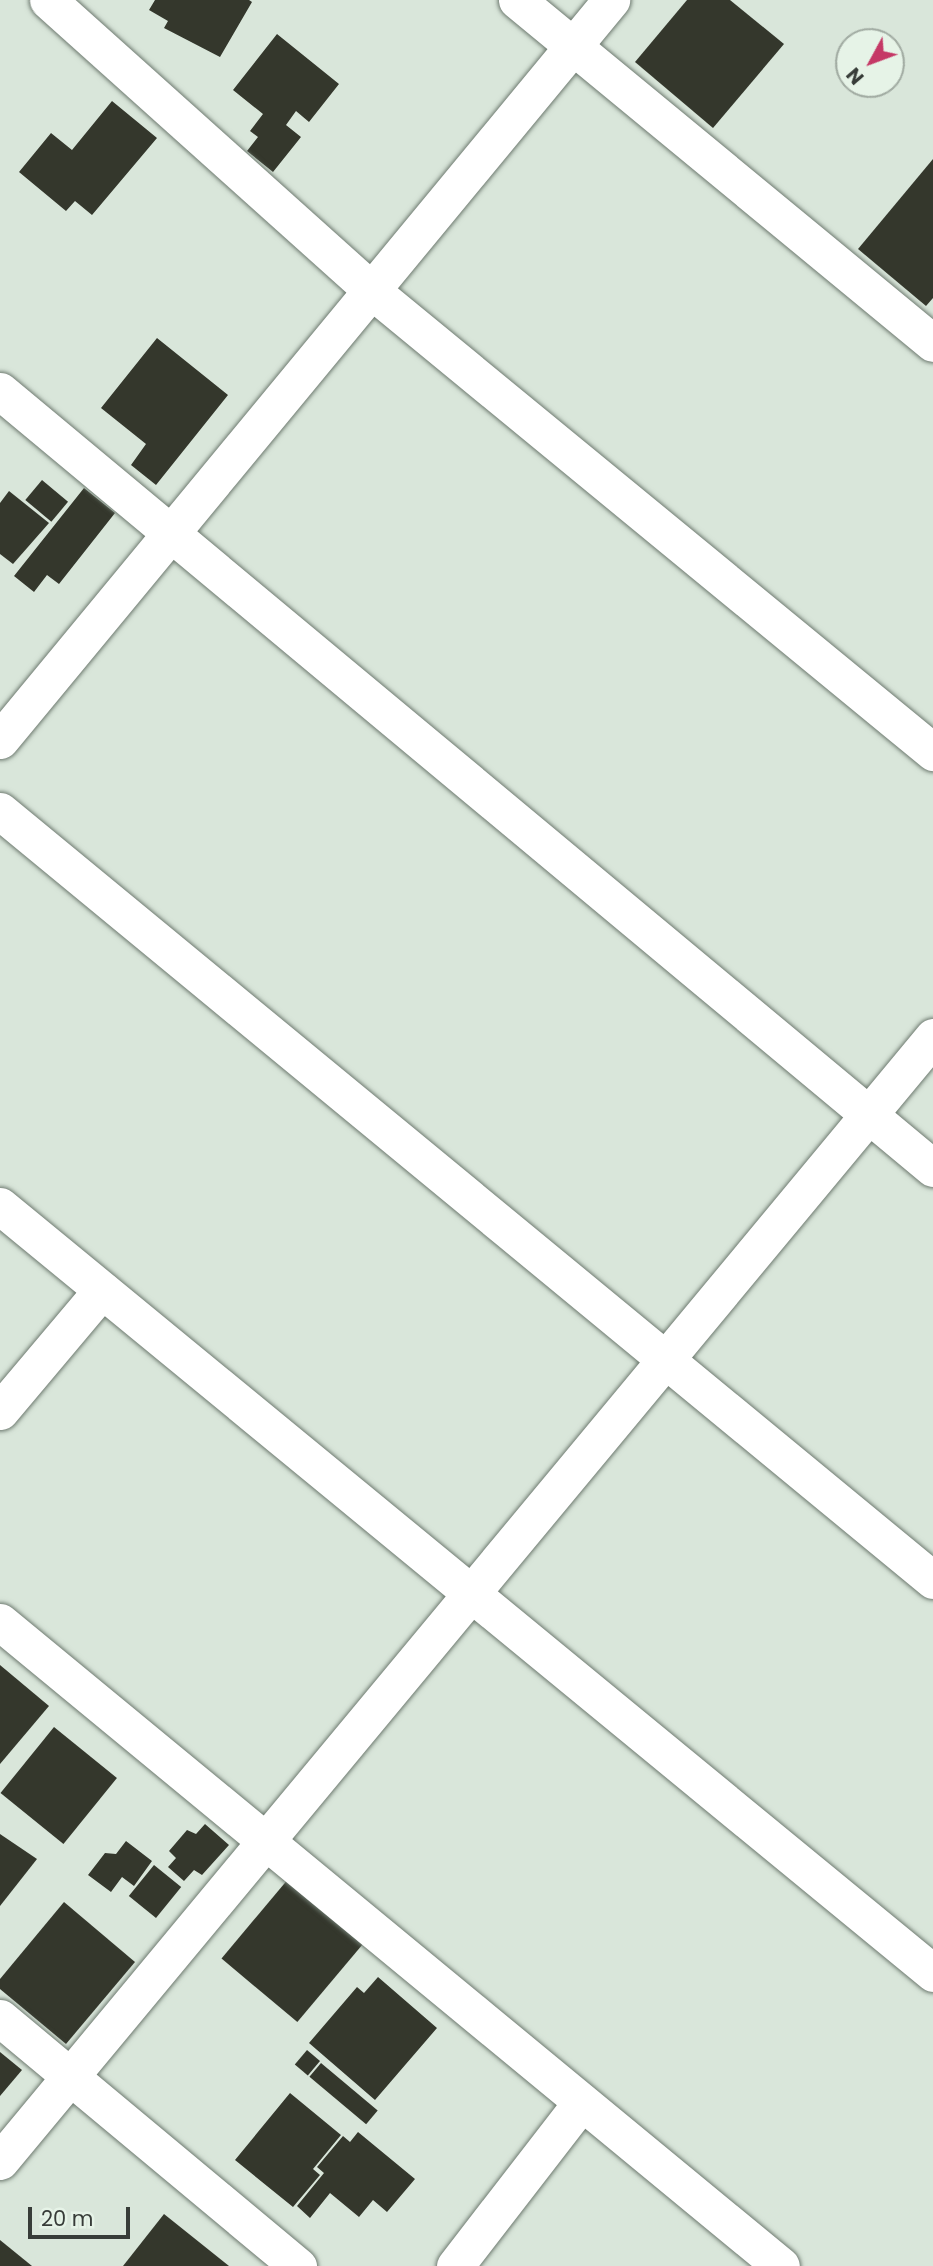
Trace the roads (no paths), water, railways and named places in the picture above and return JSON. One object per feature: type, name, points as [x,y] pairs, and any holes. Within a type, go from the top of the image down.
[{"type":"street","points":[[48,0],[371,290],[933,752]]},
{"type":"street","points":[[517,0],[933,343]]},
{"type":"street","points":[[0,740],[611,0]]},
{"type":"street","points":[[0,391],[933,1168]]},
{"type":"street","points":[[0,811],[933,1580]]},
{"type":"street","points":[[0,2161],[933,1037]]},
{"type":"street","points":[[0,1206],[933,1973]]},
{"type":"street","points":[[0,1411],[102,1290]]},
{"type":"street","points":[[0,1622],[781,2266]]},
{"type":"street","points":[[0,2018],[298,2266]]},
{"type":"street","points":[[455,2266],[581,2103]]}]
